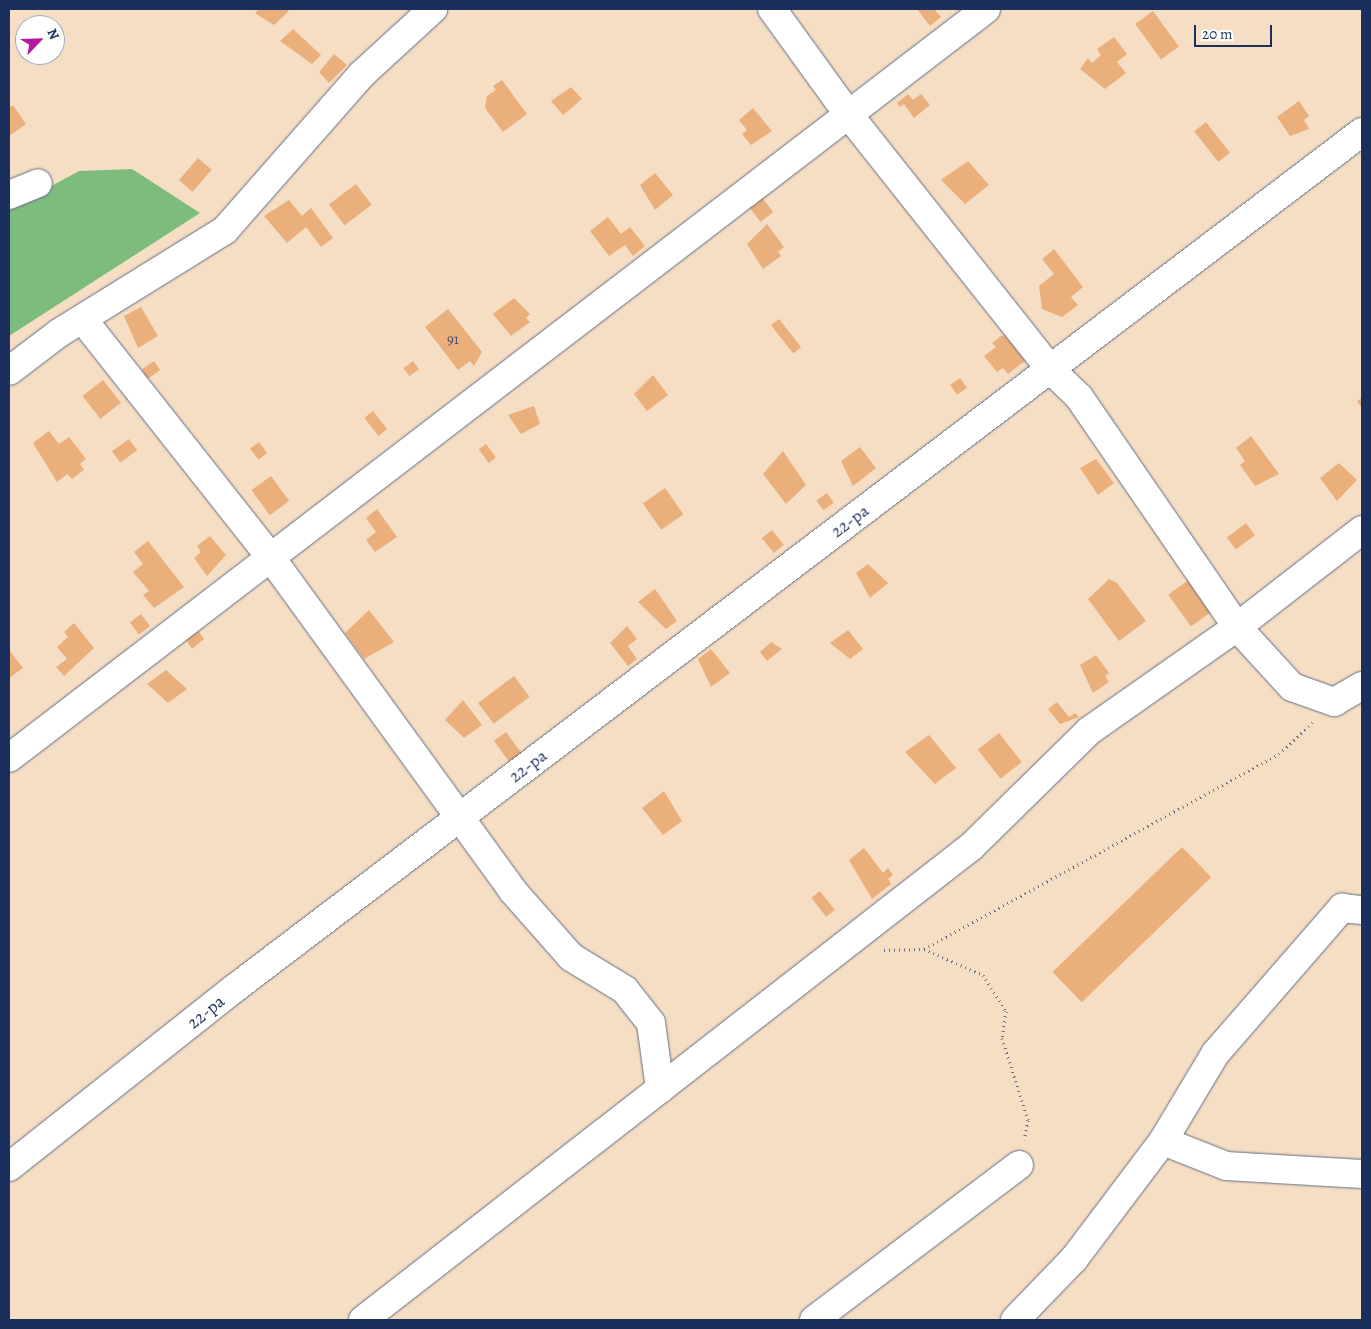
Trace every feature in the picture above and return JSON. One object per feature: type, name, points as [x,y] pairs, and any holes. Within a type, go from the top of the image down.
[{"type":"street","points":[[9,372],[58,333],[84,321],[225,230],[361,75],[432,9]]},
{"type":"street","points":[[772,9],[848,114],[1050,369],[1079,397],[1237,627],[1292,687],[1334,702],[1362,686]]},
{"type":"street","points":[[9,758],[269,556],[986,9]]},
{"type":"street","name":"22-ра","points":[[9,1167],[235,988],[1362,132]]},
{"type":"street","points":[[9,195],[38,183]]},
{"type":"street","points":[[84,321],[269,556],[512,890],[571,957],[625,990],[651,1023],[660,1089]]},
{"type":"street","points":[[363,1320],[972,846],[1089,731],[1237,627],[1362,530]]},
{"type":"street","points":[[1015,1320],[1074,1260],[1163,1141],[1215,1054],[1342,908],[1362,910]]},
{"type":"street","points":[[1163,1141],[1226,1166],[1362,1174]]},
{"type":"street","points":[[814,1320],[1019,1165]]},
{"type":"path","points":[[924,949],[1279,754],[1334,702]]},
{"type":"path","points":[[838,951],[924,949],[983,974],[1006,1011],[1002,1038],[1028,1120],[1019,1165]]},
{"type":"green space","points":[[132,169],[200,213],[9,336],[9,209],[79,171]]},
{"type":"building","points":[[259,9],[286,9],[289,11],[274,25],[255,13]]},
{"type":"building","points":[[917,9],[934,9],[941,17],[930,26]]},
{"type":"building","points":[[1153,11],[1179,47],[1161,60],[1135,24]]},
{"type":"building","points":[[293,29],[321,55],[312,64],[280,41]]},
{"type":"building","points":[[1114,37],[1127,54],[1117,62],[1126,73],[1105,89],[1080,69],[1088,58],[1092,63],[1101,55],[1097,49]]},
{"type":"building","points":[[334,54],[347,65],[329,83],[319,72]]},
{"type":"building","points":[[502,80],[527,114],[503,132],[485,108],[487,96],[496,90],[493,86]]},
{"type":"building","points":[[571,87],[582,99],[563,115],[551,101]]},
{"type":"building","points":[[908,94],[913,100],[921,94],[930,105],[914,118],[904,104],[900,107],[897,103]]},
{"type":"building","points":[[1299,101],[1309,116],[1304,120],[1309,129],[1290,136],[1277,117]]},
{"type":"building","points":[[13,105],[26,124],[9,136],[9,108]]},
{"type":"building","points":[[753,108],[772,131],[751,145],[742,134],[747,130],[739,120]]},
{"type":"building","points":[[1206,122],[1230,153],[1218,162],[1194,131]]},
{"type":"building","points":[[198,158],[212,170],[193,192],[179,180]]},
{"type":"building","points":[[968,161],[989,185],[965,204],[941,180]]},
{"type":"building","points":[[655,173],[673,195],[655,210],[640,185]]},
{"type":"building","points":[[356,184],[372,205],[344,225],[329,204]]},
{"type":"building","points":[[756,190],[773,212],[761,222],[743,200]]},
{"type":"building","points":[[289,200],[302,216],[311,208],[333,238],[321,247],[306,227],[287,243],[264,216]]},
{"type":"building","points":[[608,217],[621,234],[630,227],[645,246],[633,256],[625,245],[609,256],[590,231]]},
{"type":"building","points":[[767,224],[784,247],[778,252],[781,256],[763,269],[747,244]]},
{"type":"building","points":[[1054,249],[1083,287],[1071,297],[1078,305],[1062,317],[1042,309],[1039,286],[1054,274],[1042,259]]},
{"type":"building","points":[[514,298],[530,314],[526,318],[530,322],[511,336],[493,314]]},
{"type":"building","points":[[141,307],[158,336],[138,348],[124,316]]},
{"type":"building","points":[[448,309],[482,352],[474,366],[470,361],[458,370],[425,327]]},
{"type":"building","points":[[779,319],[801,347],[793,354],[771,325]]},
{"type":"building","points":[[1014,332],[1030,357],[1008,374],[1003,368],[997,372],[984,356],[996,347],[992,343],[1001,336]]},
{"type":"building","points":[[154,361],[160,370],[148,379],[142,369]]},
{"type":"building","points":[[413,361],[419,369],[409,376],[403,368]]},
{"type":"building","points":[[653,375],[668,395],[647,411],[634,394]]},
{"type":"building","points":[[960,378],[967,388],[957,395],[950,385]]},
{"type":"building","points":[[103,380],[121,403],[100,419],[83,396]]},
{"type":"building","points":[[1362,398],[1362,408],[1357,401]]},
{"type":"building","points":[[534,406],[540,424],[521,434],[508,415]]},
{"type":"building","points":[[373,411],[387,429],[378,436],[364,418]]},
{"type":"building","points":[[49,431],[59,444],[69,437],[86,459],[80,464],[84,470],[72,479],[67,474],[57,482],[33,443]]},
{"type":"building","points":[[1251,436],[1279,474],[1255,486],[1240,465],[1245,461],[1236,448]]},
{"type":"building","points":[[129,439],[137,450],[120,463],[112,451]]},
{"type":"building","points":[[259,442],[267,453],[258,460],[250,448]]},
{"type":"building","points":[[486,444],[496,458],[489,463],[479,449]]},
{"type":"building","points":[[860,447],[876,468],[853,486],[841,461]]},
{"type":"building","points":[[783,451],[806,485],[786,504],[763,474]]},
{"type":"building","points":[[1096,459],[1114,483],[1098,495],[1080,468]]},
{"type":"building","points":[[1339,463],[1357,480],[1337,501],[1320,478]]},
{"type":"building","points":[[271,476],[289,501],[270,515],[252,490]]},
{"type":"building","points":[[665,488],[683,514],[661,530],[643,503]]},
{"type":"building","points":[[827,493],[834,503],[823,510],[816,500]]},
{"type":"building","points":[[377,509],[397,537],[375,552],[366,540],[376,532],[366,518]]},
{"type":"building","points":[[1246,523],[1255,535],[1236,549],[1227,537]]},
{"type":"building","points":[[772,530],[784,545],[774,553],[762,538]]},
{"type":"building","points":[[210,536],[226,555],[207,576],[194,558],[201,552],[197,546]]},
{"type":"building","points":[[148,541],[184,587],[154,608],[143,595],[149,591],[133,572],[143,564],[134,552]]},
{"type":"building","points":[[868,564],[888,583],[870,598],[856,573]]},
{"type":"building","points":[[1109,579],[1117,583],[1146,621],[1119,641],[1088,599]]},
{"type":"building","points":[[1190,579],[1213,611],[1191,626],[1168,595]]},
{"type":"building","points":[[655,589],[677,621],[666,629],[638,602]]},
{"type":"building","points":[[369,610],[394,642],[364,659],[345,633]]},
{"type":"building","points":[[141,614],[150,626],[139,634],[130,622]]},
{"type":"building","points":[[74,623],[94,648],[64,676],[56,667],[67,659],[57,647],[68,637],[64,632]]},
{"type":"building","points":[[627,626],[637,639],[628,646],[637,659],[628,666],[610,643]]},
{"type":"building","points":[[197,629],[204,639],[192,649],[185,638]]},
{"type":"building","points":[[848,630],[863,649],[850,659],[830,643]]},
{"type":"building","points":[[771,642],[782,649],[767,661],[760,652]]},
{"type":"building","points":[[711,649],[730,673],[711,687],[698,659]]},
{"type":"building","points":[[9,650],[23,668],[9,678]]},
{"type":"building","points":[[1096,655],[1109,673],[1105,676],[1109,682],[1093,693],[1080,665]]},
{"type":"building","points":[[166,670],[187,689],[168,703],[147,684]]},
{"type":"building","points":[[514,676],[530,697],[494,724],[478,703]]},
{"type":"building","points":[[463,700],[482,725],[464,738],[445,720]]},
{"type":"building","points":[[1057,702],[1069,717],[1075,713],[1079,717],[1060,724],[1048,709]]},
{"type":"building","points":[[506,732],[522,754],[510,763],[494,741]]},
{"type":"building","points":[[999,733],[1022,762],[1001,779],[978,750]]},
{"type":"building","points":[[929,735],[956,768],[935,784],[905,752]]},
{"type":"building","points":[[664,791],[682,821],[663,835],[642,808]]},
{"type":"building","points":[[1182,847],[1211,877],[1082,1002],[1053,972]]},
{"type":"building","points":[[864,848],[883,873],[888,868],[893,875],[888,879],[891,884],[872,899],[849,860]]},
{"type":"building","points":[[820,891],[835,910],[826,917],[811,898]]}]
